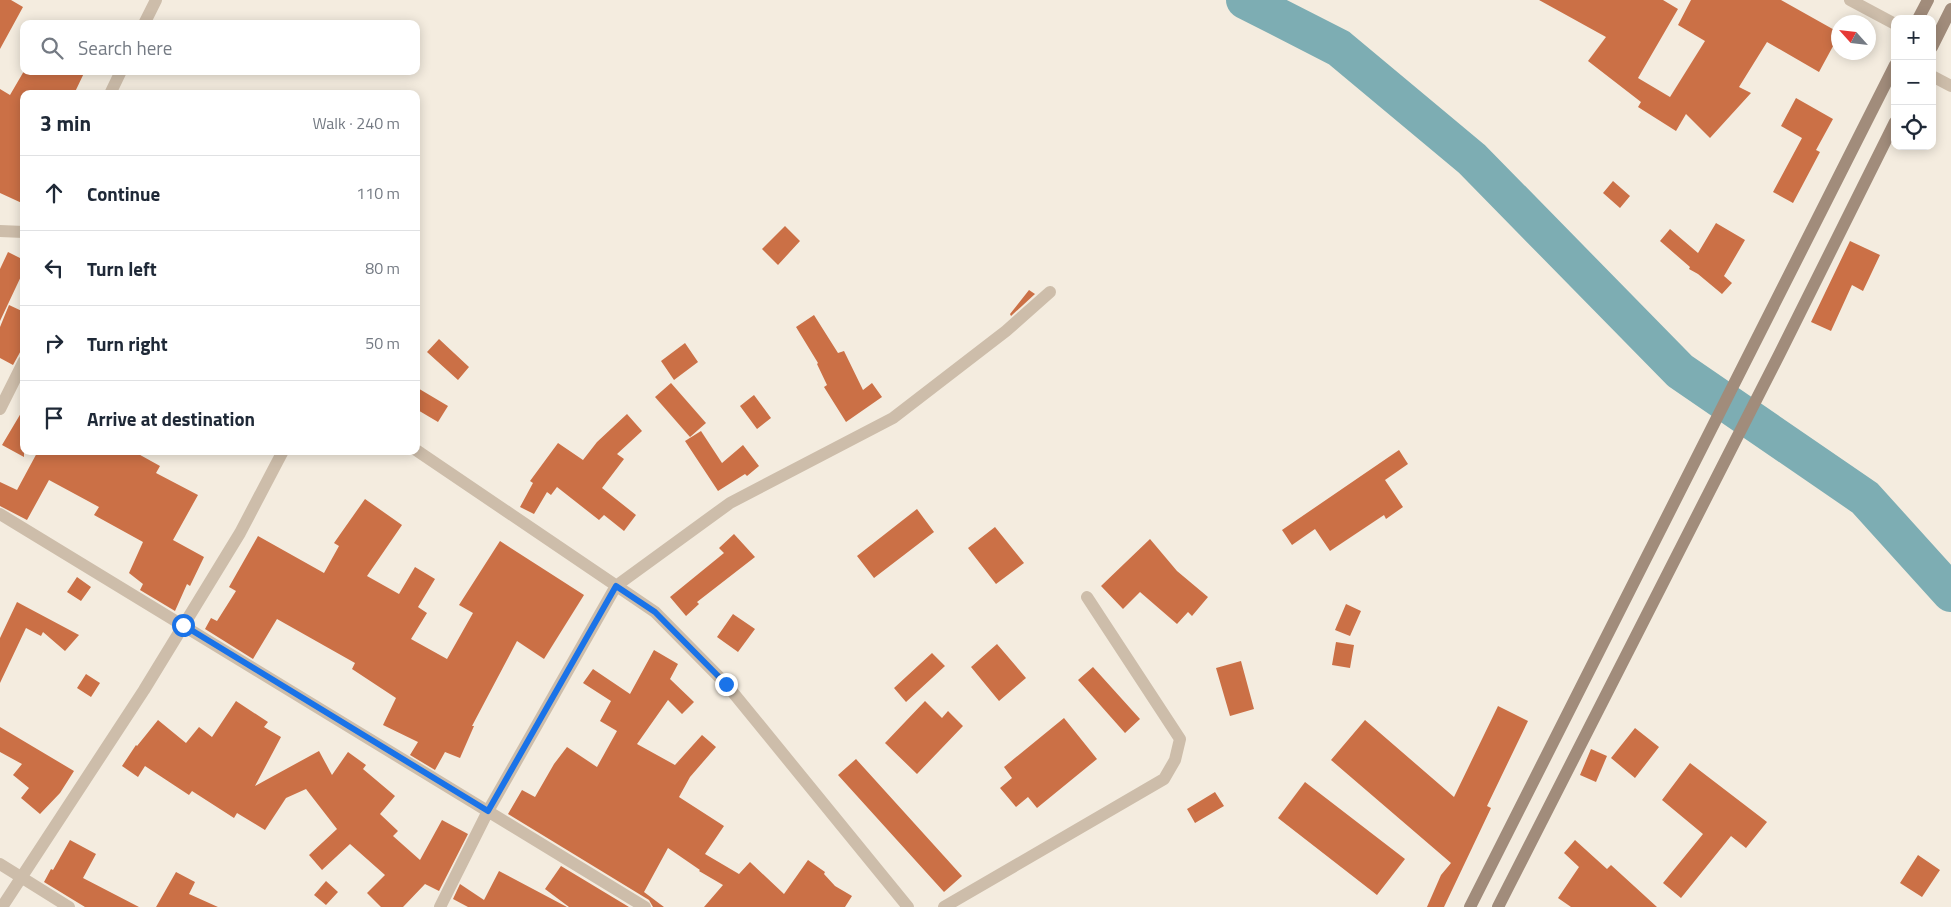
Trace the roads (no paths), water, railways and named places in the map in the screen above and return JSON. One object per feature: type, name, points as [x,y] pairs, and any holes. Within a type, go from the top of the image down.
[{"type":"main road","points":[[1920,15],[1928,0]]},
{"type":"main road","points":[[1936,39],[1951,9]]},
{"type":"main road","points":[[1470,907],[1754,340],[1891,73]]},
{"type":"main road","points":[[1498,907],[1780,353],[1891,130]]},
{"type":"street","points":[[146,20],[156,0]]},
{"type":"street","points":[[1850,0],[1891,22]]},
{"type":"street","points":[[112,90],[119,75]]},
{"type":"street","points":[[1936,78],[1951,86]]},
{"type":"street","points":[[0,231],[20,232]]},
{"type":"street","points":[[440,907],[488,811],[616,586],[730,503],[893,418],[1006,331],[1050,292]]},
{"type":"street","points":[[0,409],[20,369]]},
{"type":"street","points":[[420,453],[655,612],[726,684],[908,907]]},
{"type":"street","points":[[2,907],[144,690],[240,533],[281,455]]},
{"type":"street","points":[[0,514],[645,907]]},
{"type":"street","points":[[944,907],[1164,779],[1175,760],[1180,739],[1087,597]]},
{"type":"street","points":[[0,864],[70,907]]},
{"type":"waterway","points":[[1245,0],[1339,48],[1472,159],[1680,371],[1865,498],[1951,593]]}]
